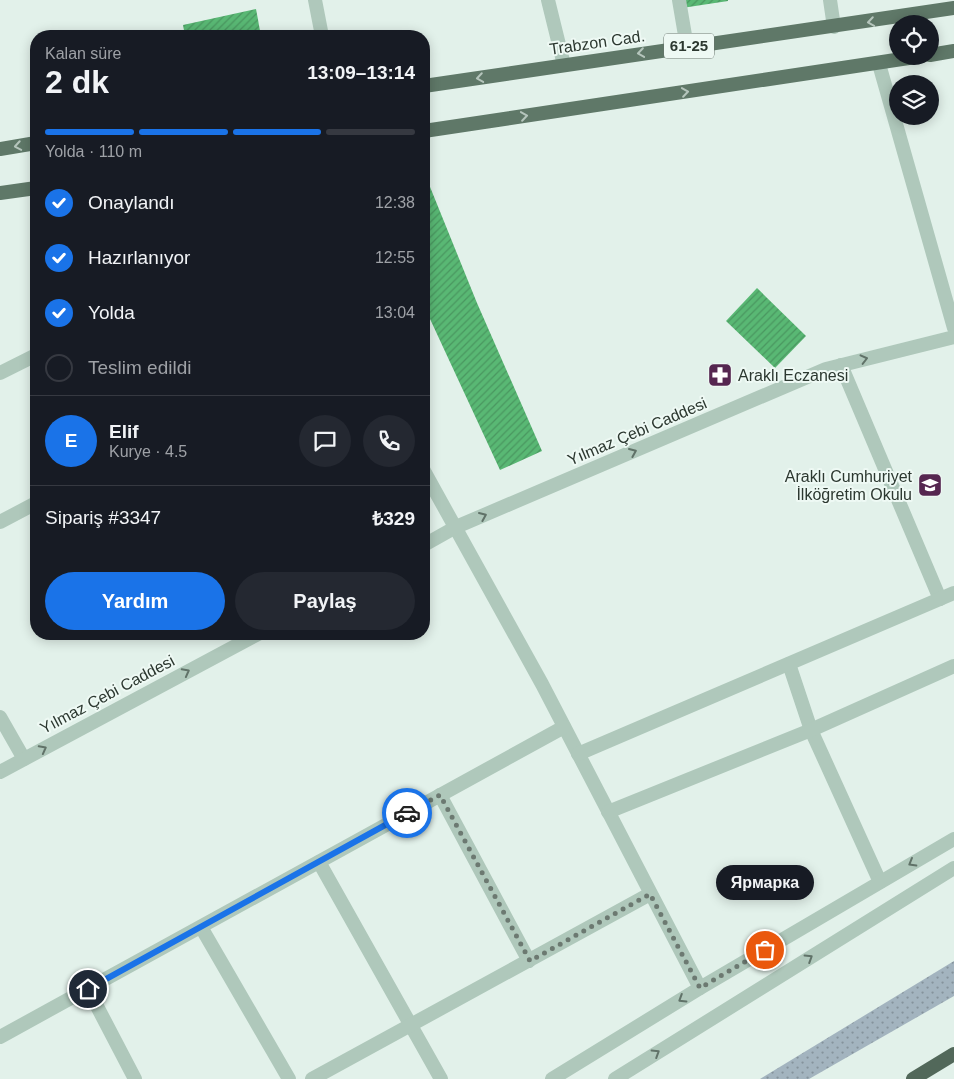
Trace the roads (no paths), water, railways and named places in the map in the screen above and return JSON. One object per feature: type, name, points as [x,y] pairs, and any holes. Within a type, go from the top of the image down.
[{"type":"highway","points":[[913,1079],[954,1054]]},
{"type":"main road","name":"Trabzon Cad.","points":[[430,85],[564,64],[834,28],[954,8]]},
{"type":"main road","points":[[939,54],[954,51]]},
{"type":"main road","points":[[430,130],[889,62]]},
{"type":"main road","points":[[0,149],[30,144]]},
{"type":"main road","points":[[0,193],[30,189]]},
{"type":"street","points":[[315,0],[321,30]]},
{"type":"street","points":[[548,0],[564,64]]},
{"type":"street","points":[[679,0],[687,47]]},
{"type":"street","points":[[830,0],[834,28]]},
{"type":"street","points":[[878,64],[950,303],[954,328]]},
{"type":"street","name":"Yılmaz Çebi Caddesi","points":[[430,542],[456,528],[826,368],[954,337]]},
{"type":"street","points":[[0,373],[30,358]]},
{"type":"street","points":[[841,365],[940,599]]},
{"type":"street","points":[[430,482],[564,726],[700,988]]},
{"type":"street","points":[[0,522],[30,506]]},
{"type":"street","points":[[578,754],[954,593]]},
{"type":"street","name":"Yılmaz Çebi Caddesi","points":[[0,772],[247,640]]},
{"type":"street","points":[[789,664],[811,730],[880,882]]},
{"type":"street","points":[[608,812],[811,730],[954,666]]},
{"type":"street","points":[[0,717],[24,759]]},
{"type":"street","points":[[0,1037],[564,726]]},
{"type":"street","points":[[440,795],[530,961]]},
{"type":"street","points":[[552,1079],[700,988],[954,838]]},
{"type":"street","points":[[319,862],[441,1079]]},
{"type":"street","points":[[615,1079],[954,868]]},
{"type":"street","points":[[312,1079],[412,1026],[650,894]]},
{"type":"street","points":[[201,927],[289,1079]]},
{"type":"street","points":[[88,989],[135,1079]]},
{"type":"place","name":"Araklı Eczanesi","points":[[720,375]]},
{"type":"place","name":"Araklı Cumhuriyet İlköğretim Okulu","points":[[930,485]]},
{"type":"place","name":"Ярмарка","points":[[765,950]]}]
